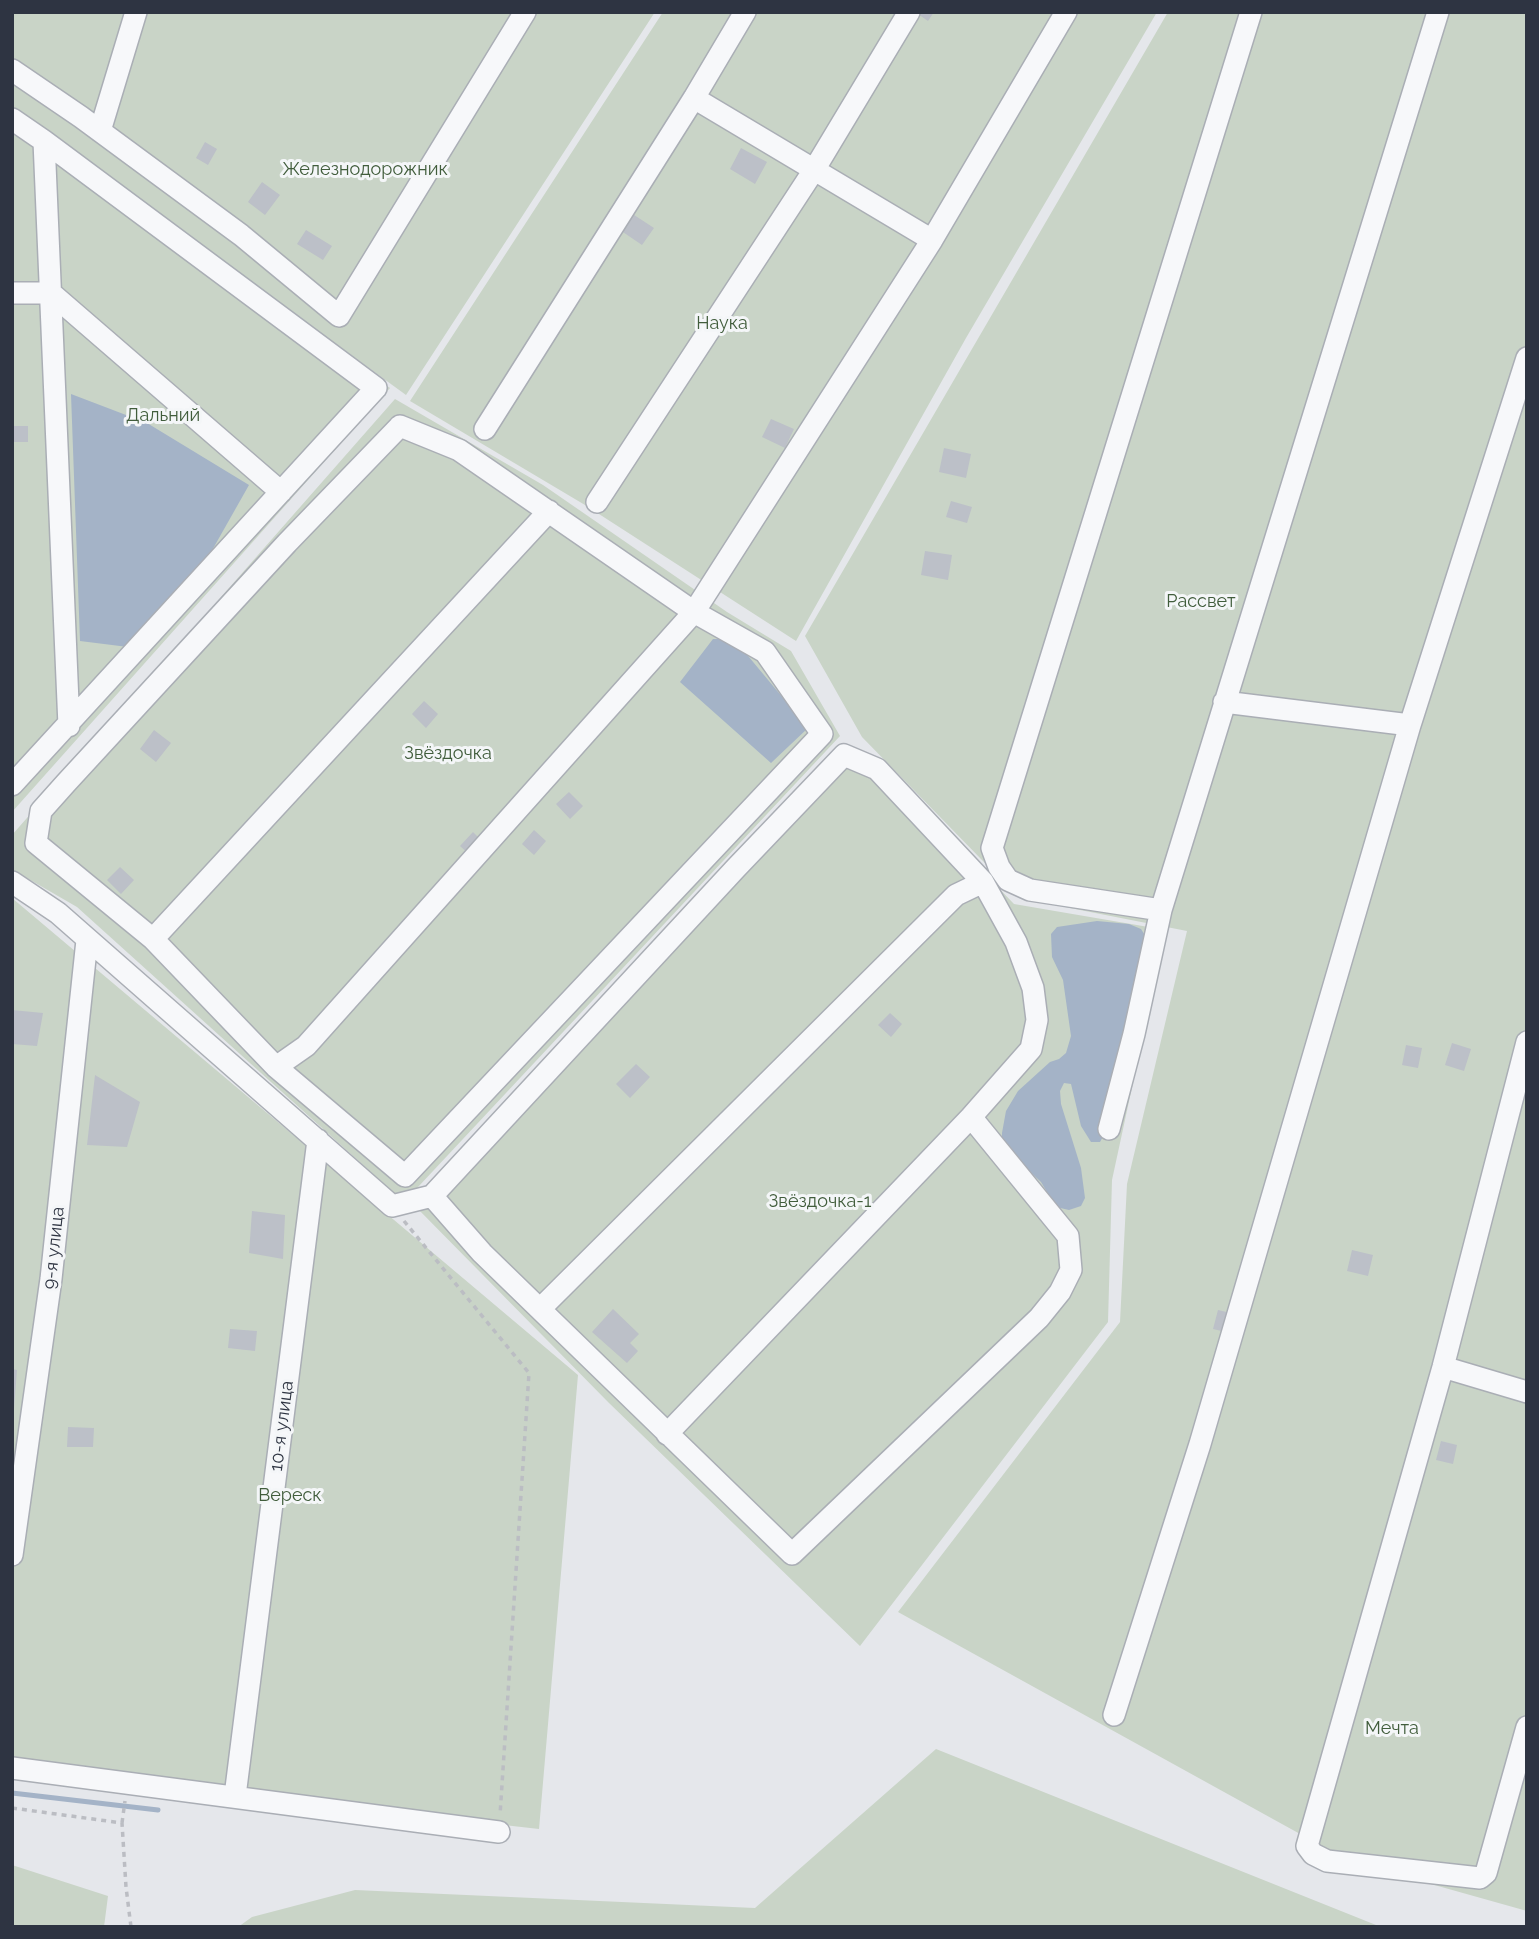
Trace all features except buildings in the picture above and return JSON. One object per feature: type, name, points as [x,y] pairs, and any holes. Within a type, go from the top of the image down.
[{"type":"street","points":[[100,131],[136,12]]},
{"type":"street","points":[[12,70],[242,235],[339,316],[524,12]]},
{"type":"street","points":[[485,429],[694,98],[745,12]]},
{"type":"street","points":[[597,502],[814,170],[909,12]]},
{"type":"street","points":[[276,1067],[306,1046],[694,612],[932,240],[1066,12]]},
{"type":"street","points":[[1161,910],[1030,890],[1008,880],[999,867],[992,848],[1251,12]]},
{"type":"street","points":[[1110,1129],[1161,910],[1438,12]]},
{"type":"street","points":[[694,98],[932,240]]},
{"type":"street","points":[[12,119],[376,388],[69,726],[12,785]]},
{"type":"street","points":[[44,141],[69,726]]},
{"type":"street","points":[[12,293],[51,293],[281,492]]},
{"type":"street","points":[[1114,1716],[1200,1444],[1410,724],[1527,358]]},
{"type":"street","points":[[400,426],[459,450],[694,612],[765,652],[821,734],[405,1176],[276,1067],[153,939],[36,843],[41,811],[287,543],[400,426]]},
{"type":"street","points":[[153,939],[549,511]]},
{"type":"street","points":[[1224,702],[1410,724]]},
{"type":"street","points":[[12,882],[58,913],[392,1206],[432,1196],[717,887],[844,755],[877,769],[983,883],[1016,942],[1033,988],[1037,1020],[1031,1049],[971,1116],[667,1434]]},
{"type":"street","points":[[540,1309],[956,895],[983,883]]},
{"type":"street","name":"9-я улица","points":[[12,1555],[51,1279],[87,940]]},
{"type":"street","points":[[1527,1042],[1443,1367],[1307,1846],[1312,1854],[1327,1861],[1480,1878],[1486,1872],[1527,1727]]},
{"type":"street","points":[[432,1196],[482,1253],[792,1554],[1040,1318],[1060,1292],[1071,1270],[1068,1236],[971,1116]]},
{"type":"street","name":"10-я улица","points":[[235,1796],[318,1140]]},
{"type":"street","points":[[1443,1367],[1527,1391]]},
{"type":"street","points":[[12,1768],[499,1832]]},
{"type":"path","points":[[392,1206],[529,1373],[499,1832]]},
{"type":"path","points":[[12,1808],[122,1823],[131,1927]]},
{"type":"green space","name":"Железнодорожник","points":[[12,12],[655,12],[406,395],[12,108]]},
{"type":"green space","name":"Наука","points":[[663,12],[1157,12],[966,338],[796,641],[585,505],[410,401]]},
{"type":"green space","name":"Рассвет","points":[[1168,12],[1527,12],[1527,1911],[1349,1861],[898,1612],[1120,1322],[1127,1184],[1187,931],[1019,898],[862,737],[805,636]]},
{"type":"green space","name":"Дальний","points":[[12,126],[390,388],[12,812]]},
{"type":"green space","name":"Звёздочка","points":[[395,399],[543,485],[727,612],[791,651],[840,736],[404,1202],[77,907],[13,870],[12,835]]},
{"type":"green space","name":"Звёздочка-1","points":[[847,748],[875,760],[1014,904],[1166,930],[1112,1180],[1108,1322],[860,1646],[609,1403],[416,1207]]},
{"type":"green space","name":"Вереск","points":[[12,898],[578,1375],[539,1829],[12,1769]]},
{"type":"green space","points":[[936,1749],[1381,1927],[238,1927],[252,1917],[355,1890],[755,1908]]},
{"type":"green space","points":[[12,1865],[108,1896],[104,1927],[12,1927]]},
{"type":"water","points":[[71,394],[147,423],[249,485],[189,591],[128,647],[80,641]]},
{"type":"water","points":[[713,639],[734,639],[808,728],[771,763],[680,682]]},
{"type":"water","points":[[1097,921],[1129,924],[1141,929],[1146,937],[1106,1131],[1100,1142],[1091,1142],[1081,1126],[1071,1084],[1064,1083],[1060,1091],[1061,1104],[1081,1168],[1085,1198],[1081,1206],[1069,1210],[1056,1207],[1041,1182],[1008,1151],[1002,1133],[1006,1111],[1018,1091],[1050,1062],[1066,1053],[1071,1036],[1063,980],[1052,957],[1051,934],[1057,927]]},
{"type":"waterway","points":[[12,1793],[158,1810]]},
{"type":"park label","name":"Мечта","points":[[1392,1729]]}]
